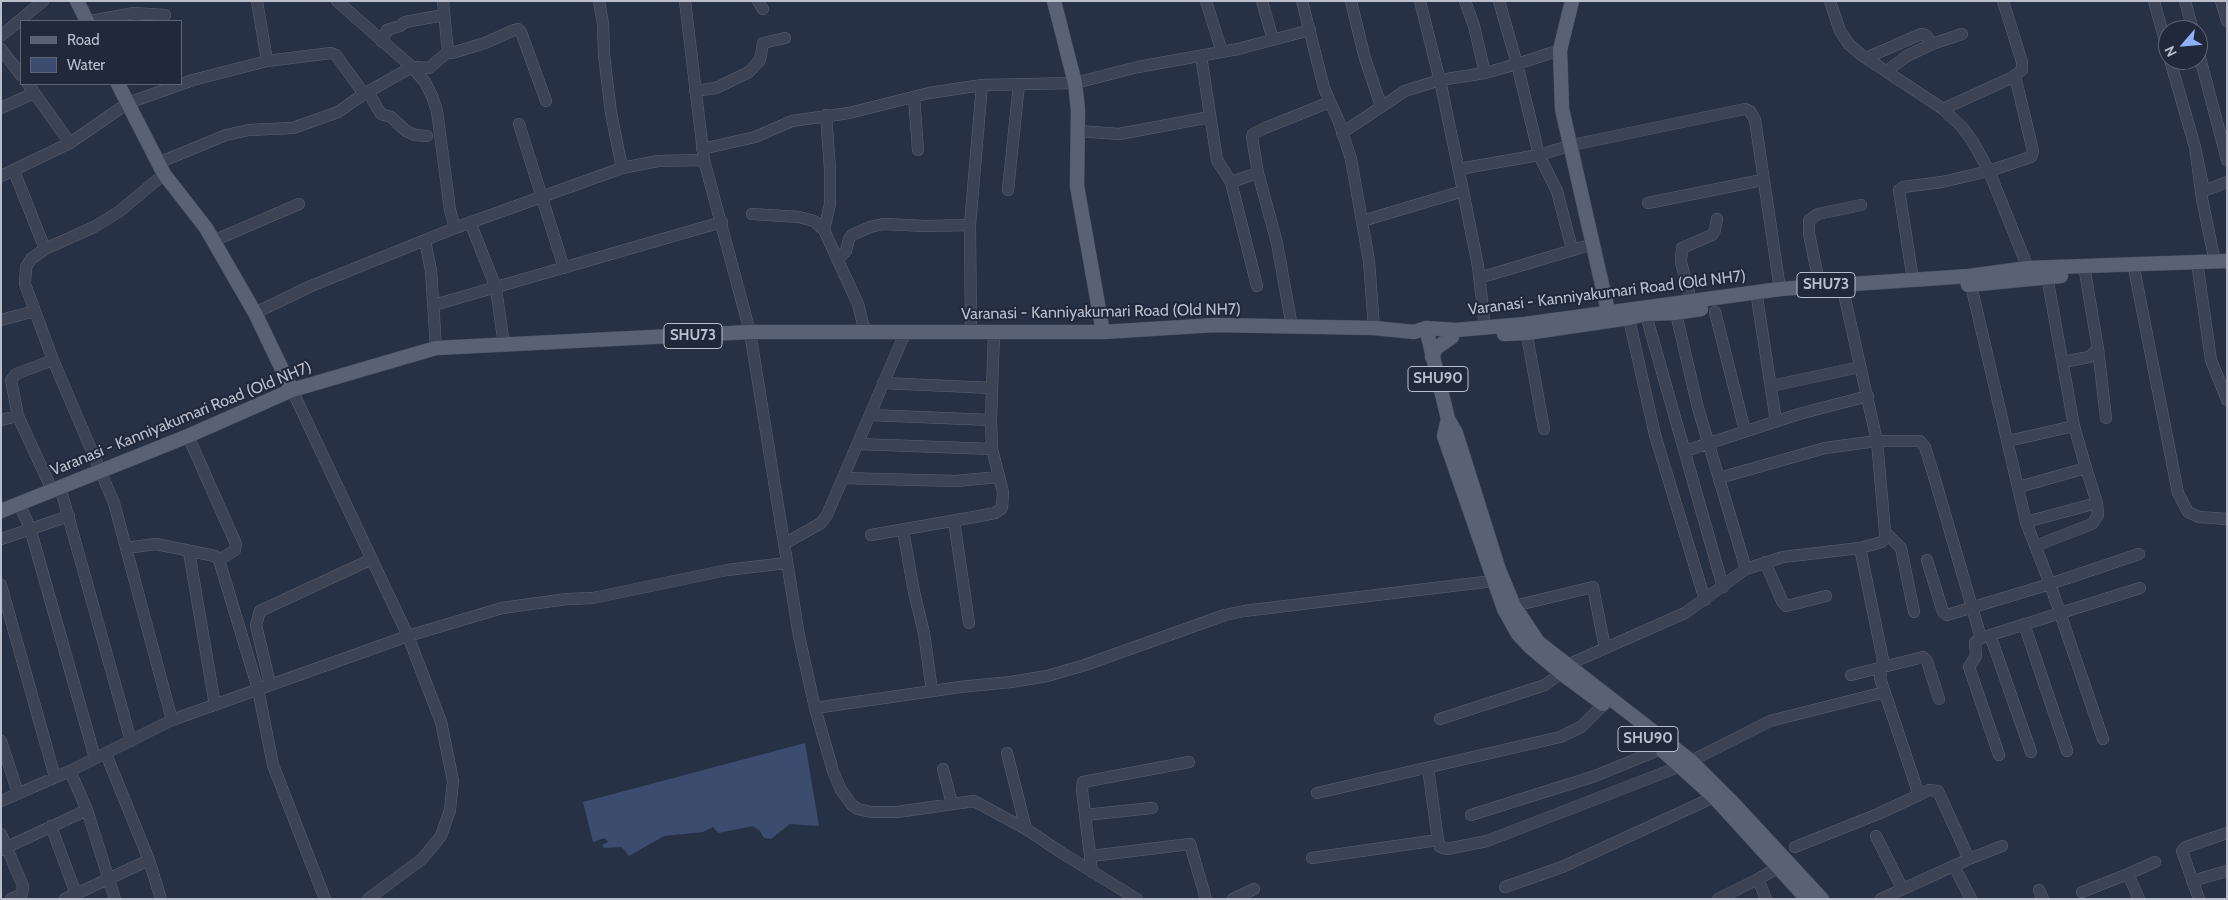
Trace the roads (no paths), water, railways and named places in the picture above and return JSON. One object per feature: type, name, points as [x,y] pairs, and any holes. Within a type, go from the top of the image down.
[{"type":"main road","points":[[78,1],[88,20]]},
{"type":"main road","points":[[1054,1],[1075,83],[1078,131],[1077,186],[1103,332]]},
{"type":"main road","points":[[1572,1],[1560,50],[1562,109],[1572,145],[1608,311]]},
{"type":"main road","points":[[119,85],[161,168],[213,241],[255,313],[292,390]]},
{"type":"main road","name":"Varanasi - Kanniyakumari Road (Old NH7)","points":[[1,511],[188,436],[292,390],[436,348],[750,332],[1103,332],[1216,325],[1374,328],[1423,333],[1484,327],[1526,328],[1608,311],[1628,313],[1674,308],[1691,301],[1757,295],[1780,289],[1820,286],[1843,289],[2028,268],[2047,274],[2084,270],[2223,264]]},
{"type":"main road","points":[[1674,308],[1757,295],[1843,289],[1971,285],[2047,274]]},
{"type":"main road","points":[[1423,333],[1452,337],[1628,313]]},
{"type":"main road","name":"SHU90","points":[[1423,333],[1432,357],[1448,419],[1444,436],[1493,581],[1504,609],[1518,634],[1530,648],[1564,669],[1604,704],[1661,749],[1686,763],[1714,797],[1784,864],[1807,899]]},
{"type":"main road","points":[[1432,357],[1436,348],[1452,337]]},
{"type":"main road","points":[[1448,419],[1456,433],[1499,570],[1514,606],[1538,642],[1564,669],[1686,763],[1784,864],[1822,899]]},
{"type":"street","points":[[20,20],[43,1]]},
{"type":"street","points":[[257,1],[267,61]]},
{"type":"street","points":[[337,1],[412,67],[425,82],[437,111],[450,210],[455,228]]},
{"type":"street","points":[[443,1],[449,51]]},
{"type":"street","points":[[599,1],[603,24],[604,55],[611,113],[622,168]]},
{"type":"street","points":[[685,1],[703,154],[750,332],[786,562],[815,708],[833,771],[843,794],[852,805],[871,812],[897,812],[974,801],[1026,829],[1137,899]]},
{"type":"street","points":[[1206,1],[1222,52]]},
{"type":"street","points":[[1262,1],[1273,40]]},
{"type":"street","points":[[1302,1],[1324,88],[1351,159],[1369,261],[1374,328]]},
{"type":"street","points":[[1351,1],[1364,55],[1381,106]]},
{"type":"street","points":[[1420,1],[1440,80],[1459,169],[1479,278],[1484,327]]},
{"type":"street","points":[[1465,1],[1474,26],[1485,73]]},
{"type":"street","points":[[1499,1],[1517,64],[1539,155],[1557,191],[1572,249]]},
{"type":"street","points":[[1830,1],[1840,31],[1850,44],[1866,58],[1943,109],[1962,127],[1990,171],[2028,268]]},
{"type":"street","points":[[1943,109],[2015,76],[2022,70],[2022,62],[2003,1]]},
{"type":"street","points":[[2154,1],[2159,20]]},
{"type":"street","points":[[2185,1],[2190,20]]},
{"type":"street","points":[[2221,1],[2227,21]]},
{"type":"street","points":[[95,20],[134,13],[165,15]]},
{"type":"street","points":[[382,42],[387,30],[400,26],[405,22],[444,15]]},
{"type":"street","points":[[1,36],[20,20]]},
{"type":"street","points":[[449,51],[456,53],[518,29],[523,36],[546,101]]},
{"type":"street","points":[[255,313],[311,286],[470,222],[622,168],[703,154],[755,137],[792,121],[849,112],[914,97],[982,85],[1075,83],[1138,67],[1222,52],[1310,30]]},
{"type":"street","points":[[1866,58],[1921,34],[1926,35],[1932,44]]},
{"type":"street","points":[[1887,71],[1903,58],[1932,44],[1962,34]]},
{"type":"street","points":[[696,91],[716,88],[749,72],[760,60],[763,43],[785,38]]},
{"type":"street","points":[[1,49],[20,74]]},
{"type":"street","points":[[1342,133],[1405,91],[1440,80],[1485,73],[1560,50]]},
{"type":"street","points":[[172,720],[114,504],[53,360],[25,284],[26,267],[31,259],[45,250],[94,227],[120,211],[161,168],[240,131],[294,128],[338,112],[366,93],[412,67],[429,68],[449,51]]},
{"type":"street","points":[[182,84],[267,61],[323,54],[336,55],[381,114],[391,117],[406,131],[415,135],[427,136]]},
{"type":"street","points":[[1201,56],[1217,160],[1231,182],[1257,286]]},
{"type":"street","points":[[2173,70],[2195,147],[2204,191],[2227,182]]},
{"type":"street","points":[[2203,70],[2227,160]]},
{"type":"street","points":[[1913,280],[1899,190],[1903,187],[1942,182],[1990,171],[2026,159],[2033,154],[2015,76]]},
{"type":"street","points":[[1008,190],[1019,84]]},
{"type":"street","points":[[1,176],[70,143],[128,103],[179,85]]},
{"type":"street","points":[[971,332],[970,225],[982,85]]},
{"type":"street","points":[[1,108],[31,88],[70,143]]},
{"type":"street","points":[[914,97],[918,150]]},
{"type":"street","points":[[1292,327],[1276,243],[1252,144],[1254,134],[1330,102]]},
{"type":"street","points":[[1459,169],[1539,155],[1572,145],[1745,109],[1750,110],[1755,120],[1762,180],[1780,289]]},
{"type":"street","points":[[824,230],[830,204],[830,169],[826,115]]},
{"type":"street","points":[[1078,131],[1119,134],[1210,117]]},
{"type":"street","points":[[519,124],[564,268]]},
{"type":"street","points":[[2195,147],[2202,199],[2223,264]]},
{"type":"street","points":[[14,171],[45,250]]},
{"type":"street","points":[[1231,182],[1258,174]]},
{"type":"street","points":[[1648,203],[1762,180]]},
{"type":"street","points":[[1362,221],[1463,192]]},
{"type":"street","points":[[213,241],[299,204]]},
{"type":"street","points":[[1820,286],[1809,234],[1809,220],[1818,214],[1860,205]]},
{"type":"street","points":[[752,214],[799,217],[814,221],[824,230],[858,304],[866,332]]},
{"type":"street","points":[[1691,301],[1681,262],[1682,248],[1712,235],[1716,230],[1717,219]]},
{"type":"street","points":[[470,222],[496,288],[504,345]]},
{"type":"street","points":[[434,305],[722,222]]},
{"type":"street","points":[[838,259],[846,251],[852,235],[870,227],[883,224],[926,226],[970,225]]},
{"type":"street","points":[[424,242],[432,270],[436,348]]},
{"type":"street","points":[[1479,278],[1593,244]]},
{"type":"street","points":[[2197,265],[2211,360],[2227,400]]},
{"type":"street","points":[[2134,268],[2178,493],[2188,512],[2199,517],[2227,520]]},
{"type":"street","points":[[2084,270],[2098,350],[2106,418]]},
{"type":"street","points":[[2035,546],[2092,524],[2098,515],[2097,503],[2074,426],[2047,274]]},
{"type":"street","points":[[1971,285],[2026,522],[2050,584],[2102,739]]},
{"type":"street","points":[[1440,719],[1544,685],[1564,669],[1605,648],[1663,624],[1705,600],[1746,568],[1803,554],[1860,548],[1882,542],[1885,538],[1885,532],[1877,441],[1843,289]]},
{"type":"street","points":[[1757,295],[1776,421]]},
{"type":"street","points":[[1674,308],[1698,408],[1746,568]]},
{"type":"street","points":[[1,320],[35,311]]},
{"type":"street","points":[[1645,311],[1723,587]]},
{"type":"street","points":[[1716,312],[1745,431]]},
{"type":"street","points":[[1628,313],[1655,435],[1705,600]]},
{"type":"street","points":[[1526,328],[1544,429]]},
{"type":"street","points":[[871,535],[995,513],[1002,508],[1003,492],[992,449],[994,332]]},
{"type":"street","points":[[784,544],[821,523],[827,515],[905,333]]},
{"type":"street","points":[[2063,362],[2089,357],[2098,350]]},
{"type":"street","points":[[53,360],[16,374],[6,381],[18,416],[69,516],[131,741]]},
{"type":"street","points":[[1771,386],[1860,367]]},
{"type":"street","points":[[883,384],[992,388]]},
{"type":"street","points":[[292,390],[408,636],[441,722],[453,781],[450,810],[441,836],[422,859],[368,899]]},
{"type":"street","points":[[1685,451],[1776,421],[1868,396]]},
{"type":"street","points":[[870,415],[991,420]]},
{"type":"street","points":[[1,420],[18,416]]},
{"type":"street","points":[[2008,441],[2074,426]]},
{"type":"street","points":[[188,436],[236,544],[234,550],[220,560]]},
{"type":"street","points":[[1719,478],[1825,448],[1877,441],[1916,440],[1923,444],[1972,608],[1986,636],[2031,752]]},
{"type":"street","points":[[858,444],[992,449]]},
{"type":"street","points":[[2019,487],[2086,468]]},
{"type":"street","points":[[843,478],[956,481],[998,477]]},
{"type":"street","points":[[2026,522],[2097,503]]},
{"type":"street","points":[[20,504],[30,528],[94,758]]},
{"type":"street","points":[[1,539],[69,516]]},
{"type":"street","points":[[954,521],[969,623]]},
{"type":"street","points":[[903,530],[914,592],[924,633],[932,691]]},
{"type":"street","points":[[1885,532],[1898,543],[1903,553],[1914,612]]},
{"type":"street","points":[[126,548],[156,544],[215,556],[220,560],[258,689],[276,772],[325,899]]},
{"type":"street","points":[[1860,548],[1883,660],[1880,678],[1919,795]]},
{"type":"street","points":[[189,552],[215,704]]},
{"type":"street","points":[[1927,560],[1945,614],[1950,615],[2138,554]]},
{"type":"street","points":[[270,684],[256,625],[260,611],[372,558]]},
{"type":"street","points":[[1,801],[106,754],[172,720],[408,636],[502,608],[567,599],[593,598],[727,570],[786,562]]},
{"type":"street","points":[[1765,562],[1786,606],[1826,596]]},
{"type":"street","points":[[815,708],[1047,676],[1085,665],[1225,615],[1244,611],[1493,581]]},
{"type":"street","points":[[1,585],[55,776]]},
{"type":"street","points":[[1514,606],[1593,587],[1605,648]]},
{"type":"street","points":[[1998,755],[1969,667],[1976,656],[1975,642],[1986,636],[2140,588]]},
{"type":"street","points":[[2024,624],[2067,751]]},
{"type":"street","points":[[1851,675],[1923,657],[1927,661],[1939,698]]},
{"type":"street","points":[[1428,768],[1438,840],[1443,849],[1487,840],[1686,763],[1770,721],[1885,692]]},
{"type":"street","points":[[1317,793],[1560,737],[1581,727],[1604,704]]},
{"type":"street","points":[[1,741],[18,793]]},
{"type":"street","points":[[1471,815],[1595,776],[1661,749]]},
{"type":"street","points":[[1007,753],[1026,829]]},
{"type":"street","points":[[106,754],[149,860],[161,899]]},
{"type":"street","points":[[1092,872],[1082,790],[1083,782],[1189,762]]},
{"type":"street","points":[[942,769],[952,804]]},
{"type":"street","points":[[70,771],[87,810],[110,878],[115,899]]},
{"type":"street","points":[[1795,847],[1878,814],[1929,790],[1938,791],[1969,859]]},
{"type":"street","points":[[1505,887],[1562,867],[1714,797]]},
{"type":"street","points":[[1086,815],[1152,808]]},
{"type":"street","points":[[4,848],[87,810]]},
{"type":"street","points":[[51,826],[70,896],[149,860]]},
{"type":"street","points":[[2199,899],[2182,850],[2227,833]]},
{"type":"street","points":[[1,834],[4,848],[23,890],[22,894],[11,899]]},
{"type":"street","points":[[1876,836],[1902,888]]},
{"type":"street","points":[[1312,858],[1438,840]]},
{"type":"street","points":[[1091,856],[1190,844],[1206,899]]},
{"type":"street","points":[[1881,899],[1902,888],[2002,846]]},
{"type":"street","points":[[2082,892],[2155,862]]},
{"type":"street","points":[[1718,899],[1784,864]]},
{"type":"street","points":[[1954,866],[1971,899]]},
{"type":"street","points":[[2192,881],[2227,871]]},
{"type":"street","points":[[2128,874],[2139,899]]},
{"type":"street","points":[[1758,879],[1766,899]]},
{"type":"street","points":[[1233,899],[1254,889]]},
{"type":"water","points":[[805,743],[819,826],[790,824],[771,839],[764,838],[760,831],[753,826],[718,833],[713,827],[703,832],[664,836],[629,856],[622,847],[604,848],[602,845],[608,842],[605,838],[593,842],[583,802]]}]
